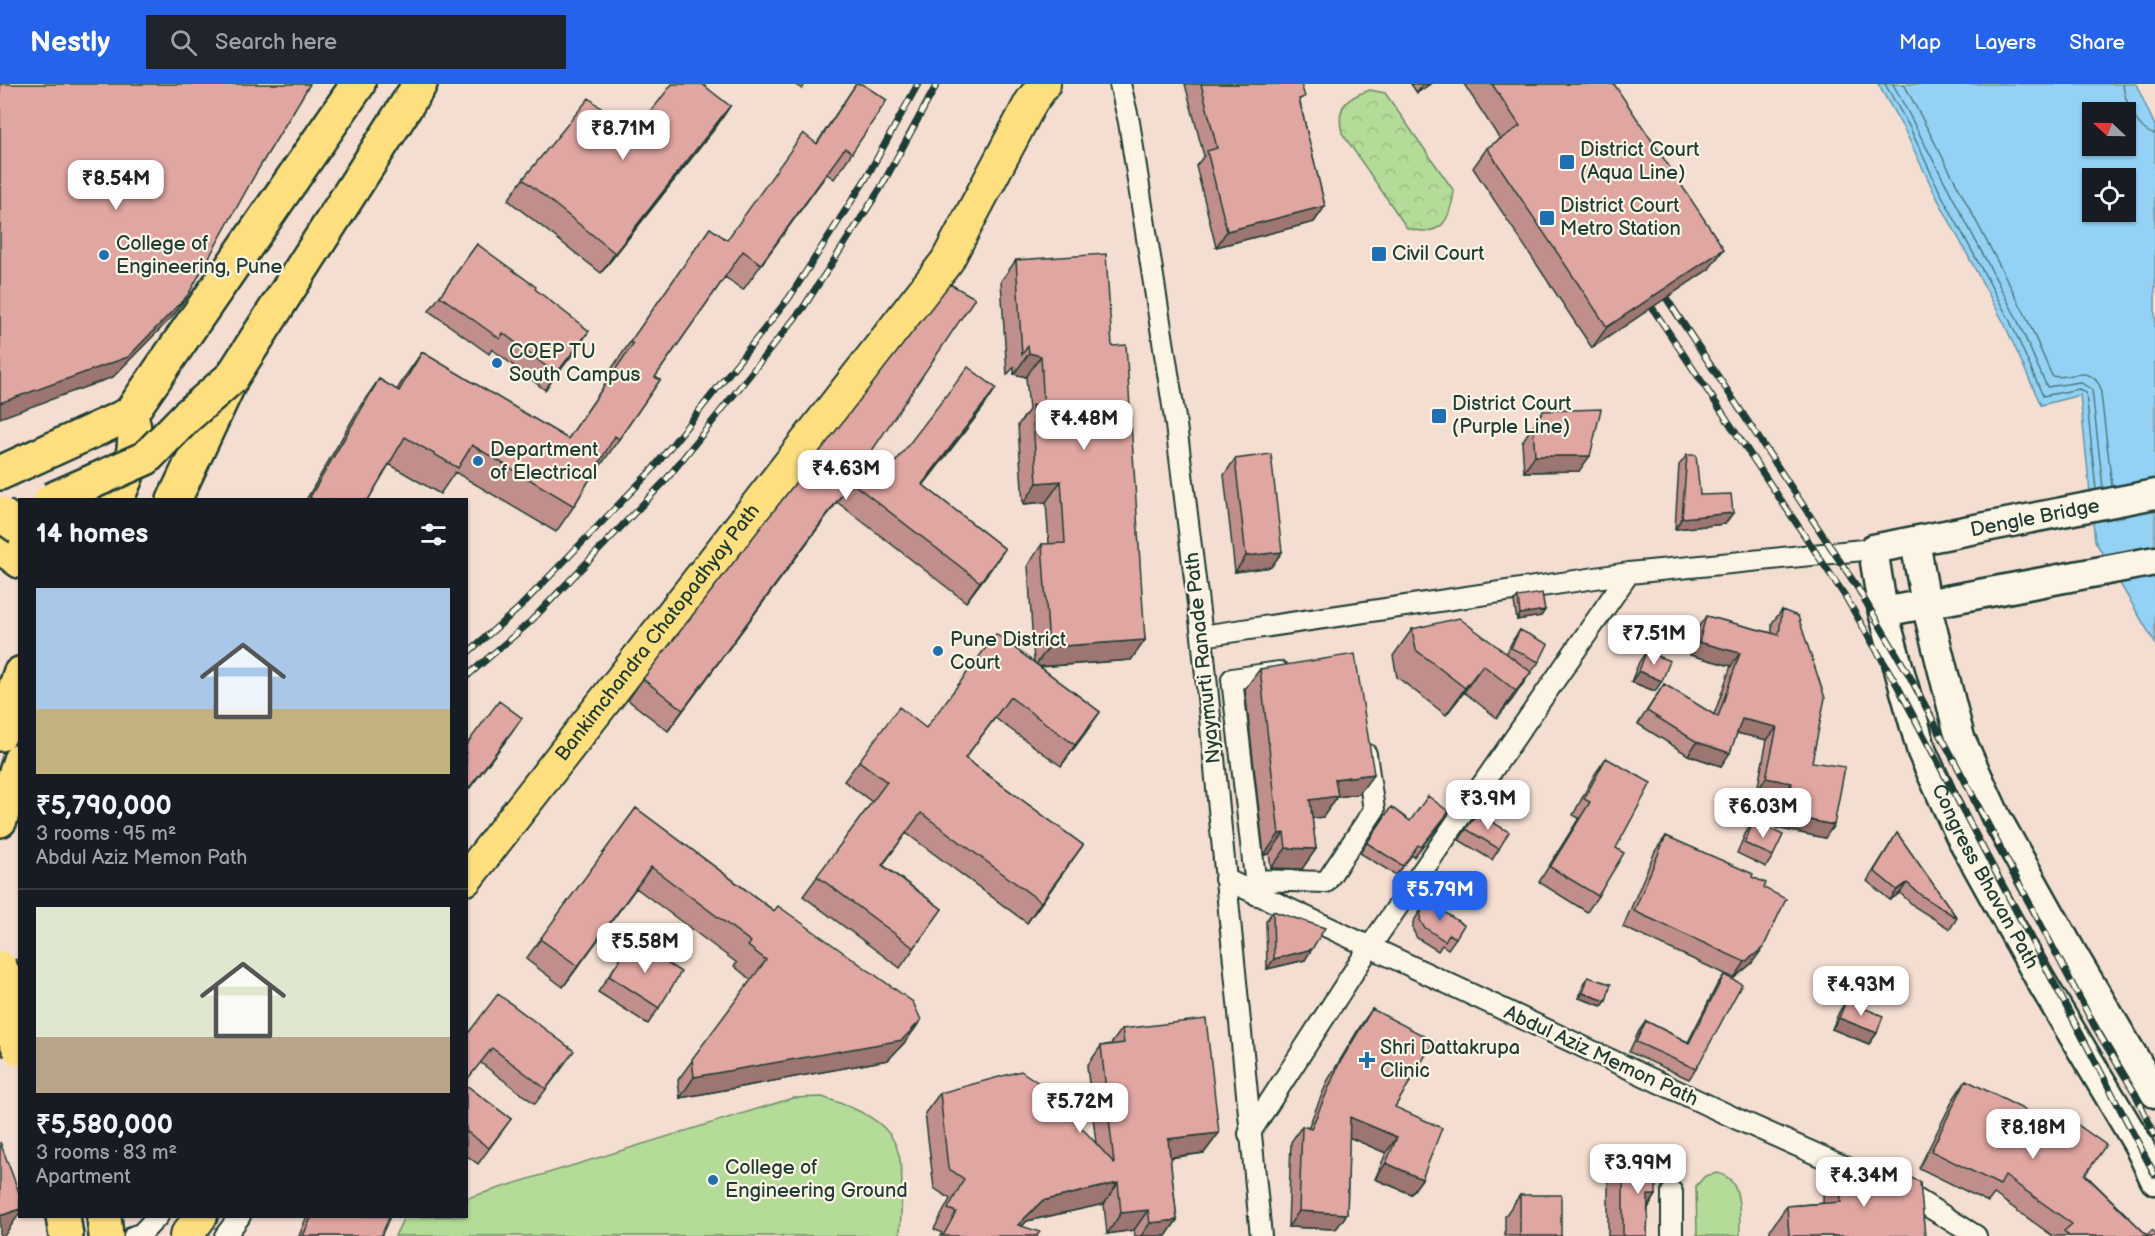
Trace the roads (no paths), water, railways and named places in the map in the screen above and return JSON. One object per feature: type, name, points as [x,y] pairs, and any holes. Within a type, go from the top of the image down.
[{"type":"highway","points":[[0,473],[130,414],[358,84]]},
{"type":"highway","points":[[175,498],[232,377],[420,84]]},
{"type":"highway","points":[[56,498],[146,458],[184,418],[232,377]]},
{"type":"highway","points":[[110,496],[135,446],[134,425],[130,414]]},
{"type":"highway","points":[[87,498],[88,432]]},
{"type":"highway","points":[[0,514],[18,528]]},
{"type":"highway","points":[[0,521],[18,514]]},
{"type":"highway","points":[[0,537],[18,530]]},
{"type":"highway","points":[[0,546],[18,560]]},
{"type":"highway","points":[[0,734],[18,680]]},
{"type":"highway","points":[[0,820],[18,766]]},
{"type":"highway","points":[[0,968],[18,999]]},
{"type":"highway","points":[[0,1008],[18,1045]]},
{"type":"highway","points":[[63,1218],[66,1236]]},
{"type":"main road","name":"Bankimchandra Chatopadhyay Path","points":[[468,876],[947,261],[1031,102],[1044,84]]},
{"type":"main road","name":"Dengle Bridge","points":[[1873,549],[2155,494]]},
{"type":"main road","name":"Congress Bhavan Path","points":[[1916,540],[1926,604],[1960,738],[1996,817],[2076,960],[2155,1093]]},
{"type":"main road","name":"Congress Bhavan Path","points":[[1873,549],[1883,612],[1922,752],[1960,835],[2041,981],[2138,1144],[2155,1180]]},
{"type":"main road","points":[[1883,612],[2155,561]]},
{"type":"main road","points":[[186,1236],[200,1218]]},
{"type":"street","name":"Nyaymurti Ranade Path","points":[[1120,84],[1131,132],[1176,425],[1203,636],[1260,1236]]},
{"type":"street","points":[[1203,636],[1629,573],[1873,549]]},
{"type":"street","points":[[1250,1134],[1369,948],[1629,573]]},
{"type":"street","points":[[1297,669],[1232,680],[1257,887],[1326,882],[1374,810],[1364,741]]},
{"type":"street","name":"Abdul Aziz Memon Path","points":[[1225,879],[1257,887],[1369,948],[1737,1119],[1913,1197],[1976,1236]]},
{"type":"street","points":[[1672,1192],[1672,1236]]},
{"type":"street","points":[[112,1231],[141,1234],[156,1218]]},
{"type":"street","points":[[225,1236],[238,1218]]},
{"type":"water","points":[[1878,84],[2136,84],[2155,126],[2155,643],[2095,541],[2080,395],[2041,405],[2004,323],[1935,194],[1904,129]]},
{"type":"railway","points":[[468,652],[518,609],[652,470],[789,298],[865,180],[918,84]]},
{"type":"railway","points":[[468,675],[530,622],[665,481],[803,308],[880,189],[937,84]]},
{"type":"railway","points":[[1657,284],[1857,587],[1909,675],[2096,1029],[2135,1093],[2155,1135]]},
{"type":"railway","points":[[1643,294],[1845,596],[1897,685],[2155,1175]]},
{"type":"railway","points":[[0,1001],[18,990]]},
{"type":"railway","points":[[0,1021],[18,1010]]},
{"type":"place","name":"District Court (Aqua Line)","points":[[1567,162]]},
{"type":"place","name":"District Court Metro Station","points":[[1547,218]]},
{"type":"place","name":"Civil Court","points":[[1379,254]]},
{"type":"place","name":"College of Engineering, Pune","points":[[104,255]]},
{"type":"place","name":"COEP TU South Campus","points":[[497,363]]},
{"type":"place","name":"District Court (Purple Line)","points":[[1439,416]]},
{"type":"place","name":"Department of Electrical","points":[[478,461]]},
{"type":"place","name":"Pune District Court","points":[[938,651]]},
{"type":"place","name":"Shri Dattakrupa Clinic","points":[[1367,1060]]},
{"type":"place","name":"College of Engineering Ground","points":[[713,1180]]}]
